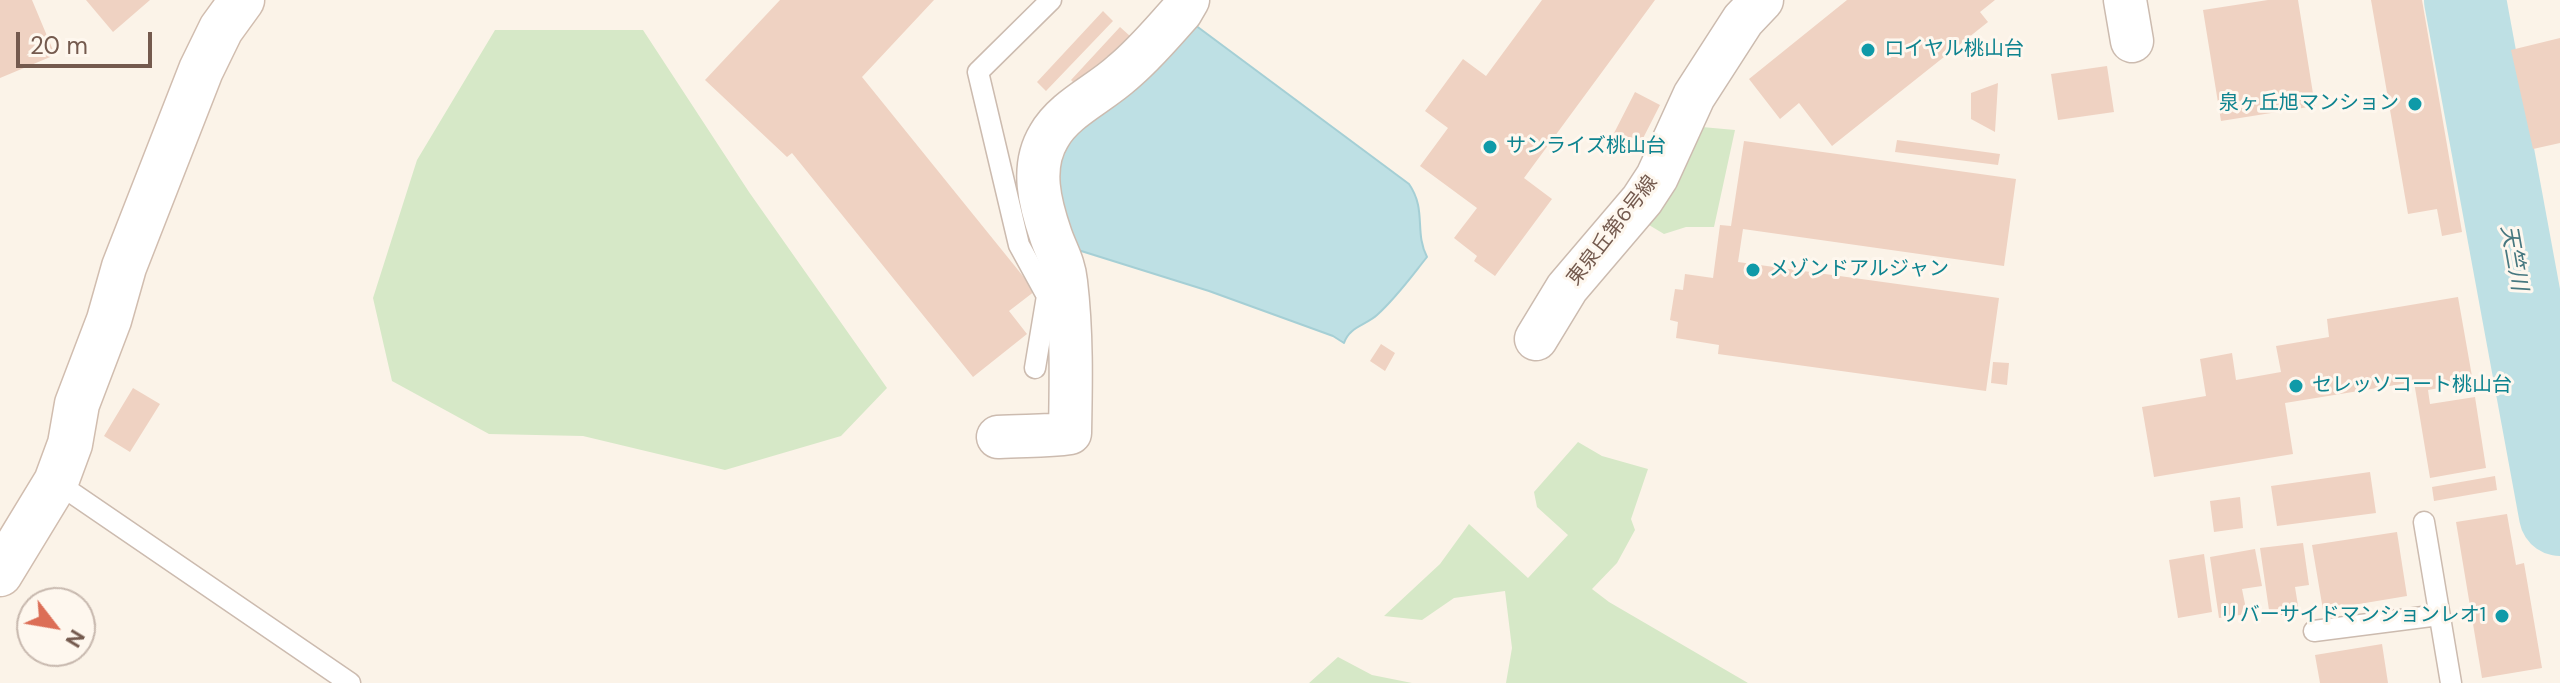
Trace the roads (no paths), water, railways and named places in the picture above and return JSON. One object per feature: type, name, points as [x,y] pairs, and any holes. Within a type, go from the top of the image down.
[{"type":"street","points":[[0,574],[56,482],[70,444],[77,404],[109,320],[124,267],[201,70],[221,29],[242,0]]},
{"type":"street","points":[[998,437],[1070,433],[1071,349],[1066,281],[1063,260],[1052,239],[1039,190],[1038,174],[1047,138],[1059,121],[1123,73],[1181,12],[1188,0]]},
{"type":"street","name":"東泉丘第6号線","points":[[1536,339],[1567,288],[1642,200],[1657,177],[1694,96],[1743,20],[1762,0]]},
{"type":"street","points":[[2125,0],[2132,41]]},
{"type":"lane","points":[[1035,368],[1047,296],[1019,245],[978,72],[1051,0]]},
{"type":"lane","points":[[56,482],[350,683]]},
{"type":"lane","points":[[2424,522],[2451,683]]},
{"type":"lane","points":[[2314,631],[2439,615]]},
{"type":"water","points":[[1191,22],[1409,184],[1414,194],[1427,257],[1391,302],[1350,333],[1344,343],[1333,336],[1209,291],[1078,250],[1069,243],[1053,178],[1072,130]]},
{"type":"waterway","name":"天竺川","points":[[2465,0],[2560,515]]},
{"type":"place","name":"ロイヤル桃山台","points":[[1868,50]]},
{"type":"place","name":"泉ヶ丘旭マンション","points":[[2415,104]]},
{"type":"place","name":"サンライズ桃山台","points":[[1490,147]]},
{"type":"place","name":"メゾンドアルジャン","points":[[1753,270]]},
{"type":"place","name":"セレッソコート桃山台","points":[[2296,386]]},
{"type":"place","name":"リバーサイドマンションレオ1","points":[[2502,616]]}]
